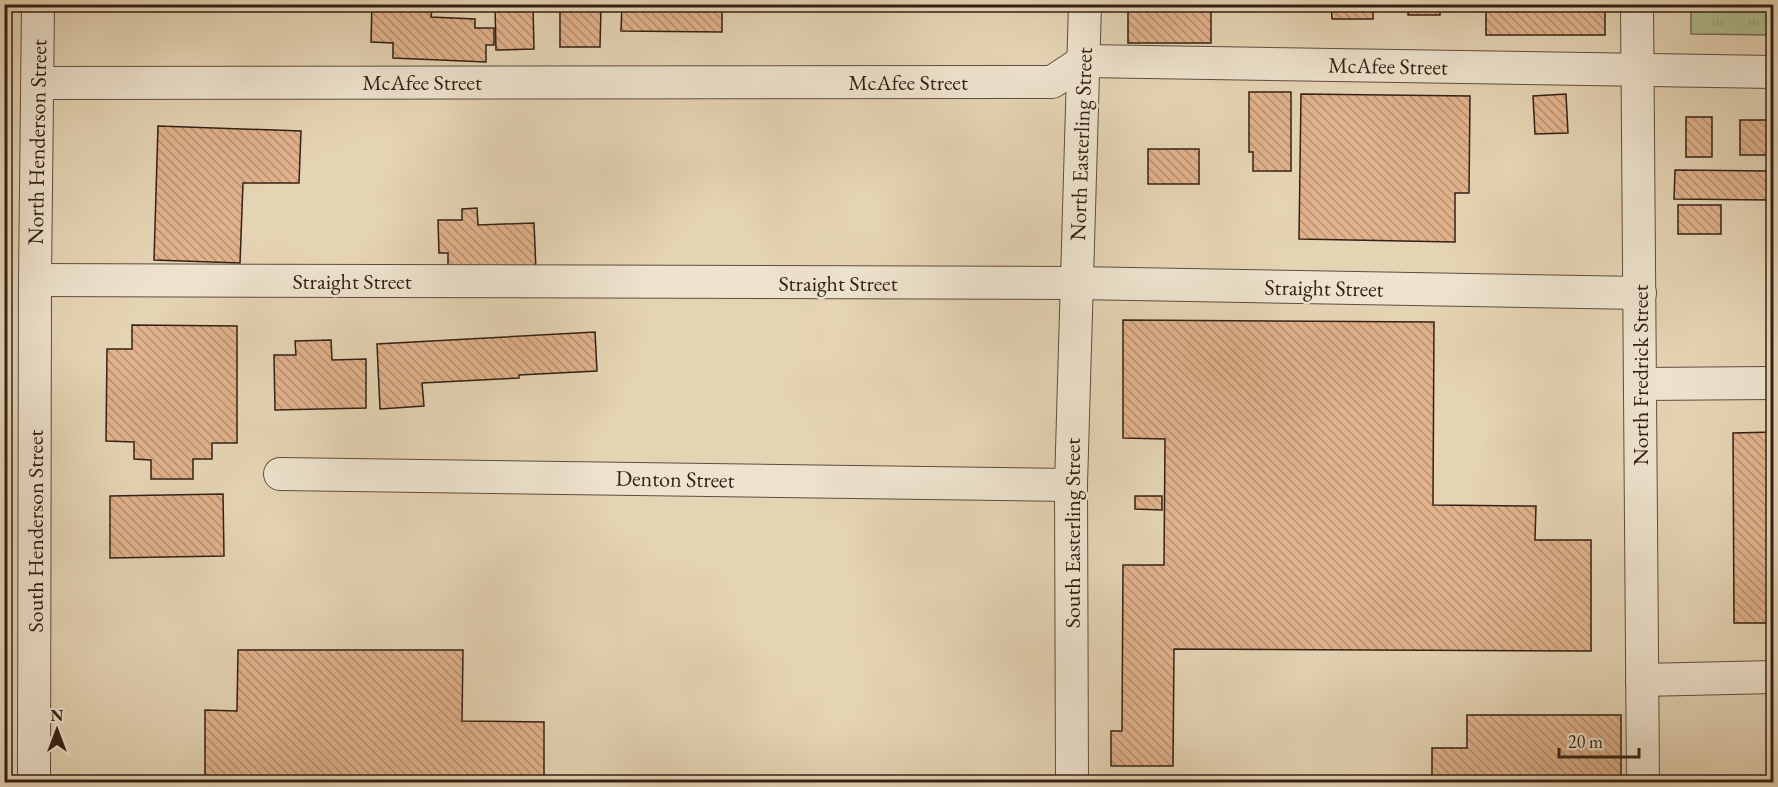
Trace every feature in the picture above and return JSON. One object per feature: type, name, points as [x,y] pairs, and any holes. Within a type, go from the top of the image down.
[{"type":"street","name":"North Henderson Street","points":[[35,280],[38,4]]},
{"type":"street","name":"North Easterling Street","points":[[1076,283],[1085,4]]},
{"type":"street","name":"North Fredrick Street","points":[[1636,4],[1643,783]]},
{"type":"street","name":"McAfee Street","points":[[37,83],[1052,82],[1084,62],[1773,72]]},
{"type":"street","name":"Straight Street","points":[[35,280],[1076,283],[1640,294]]},
{"type":"street","name":"South Henderson Street","points":[[34,783],[35,280]]},
{"type":"street","name":"South Easterling Street","points":[[1072,783],[1071,485],[1076,283]]},
{"type":"street","points":[[1640,384],[1773,383]]},
{"type":"street","name":"Denton Street","points":[[280,474],[1071,485]]},
{"type":"street","points":[[1642,680],[1773,677]]},
{"type":"green space","points":[[1691,5],[1773,5],[1773,35],[1691,34]]},
{"type":"building","points":[[372,4],[409,4],[409,10],[432,10],[431,17],[475,19],[475,28],[494,28],[494,45],[486,45],[486,62],[393,58],[393,43],[371,42]]},
{"type":"building","points":[[622,4],[722,4],[722,32],[621,31]]},
{"type":"building","points":[[1331,4],[1373,4],[1373,19],[1332,19]]},
{"type":"building","points":[[1408,4],[1440,4],[1440,15],[1408,15]]},
{"type":"building","points":[[1486,4],[1605,4],[1605,35],[1486,35]]},
{"type":"building","points":[[495,6],[533,6],[534,49],[496,50]]},
{"type":"building","points":[[560,7],[601,8],[600,47],[560,47]]},
{"type":"building","points":[[1128,10],[1211,10],[1211,43],[1128,43]]},
{"type":"building","points":[[1249,92],[1291,92],[1291,171],[1253,171],[1253,152],[1249,152]]},
{"type":"building","points":[[1301,94],[1470,96],[1469,193],[1455,193],[1455,242],[1299,239]]},
{"type":"building","points":[[1566,94],[1568,133],[1535,134],[1533,96]]},
{"type":"building","points":[[1686,117],[1712,117],[1712,157],[1686,157]]},
{"type":"building","points":[[1740,120],[1767,120],[1767,155],[1740,155]]},
{"type":"building","points":[[158,126],[301,131],[299,183],[243,183],[240,263],[154,260]]},
{"type":"building","points":[[1148,149],[1199,149],[1199,184],[1148,184]]},
{"type":"building","points":[[1675,170],[1770,171],[1770,200],[1674,199]]},
{"type":"building","points":[[1678,205],[1721,205],[1721,234],[1678,234]]},
{"type":"building","points":[[477,208],[478,225],[534,223],[536,271],[448,275],[448,253],[439,253],[438,220],[462,220],[462,209]]},
{"type":"building","points":[[1123,320],[1434,322],[1433,505],[1536,506],[1535,540],[1591,540],[1591,651],[1174,649],[1173,766],[1111,766],[1111,731],[1122,731],[1123,565],[1164,565],[1165,439],[1123,438]]},
{"type":"building","points":[[132,325],[237,326],[237,443],[212,443],[212,459],[193,459],[193,479],[151,479],[151,460],[134,459],[134,442],[106,441],[107,349],[132,349]]},
{"type":"building","points":[[595,332],[597,371],[422,383],[424,406],[380,409],[377,344]]},
{"type":"building","points":[[331,340],[332,360],[366,359],[366,408],[275,410],[274,355],[296,355],[295,341]]},
{"type":"building","points":[[1774,432],[1774,623],[1734,623],[1733,433]]},
{"type":"building","points":[[223,494],[224,556],[110,558],[110,496]]},
{"type":"building","points":[[1135,496],[1162,496],[1162,510],[1135,509]]},
{"type":"building","points":[[238,650],[463,650],[462,721],[544,722],[544,782],[205,782],[205,710],[237,711]]},
{"type":"building","points":[[1467,715],[1621,715],[1621,782],[1432,782],[1432,748],[1467,748]]}]
